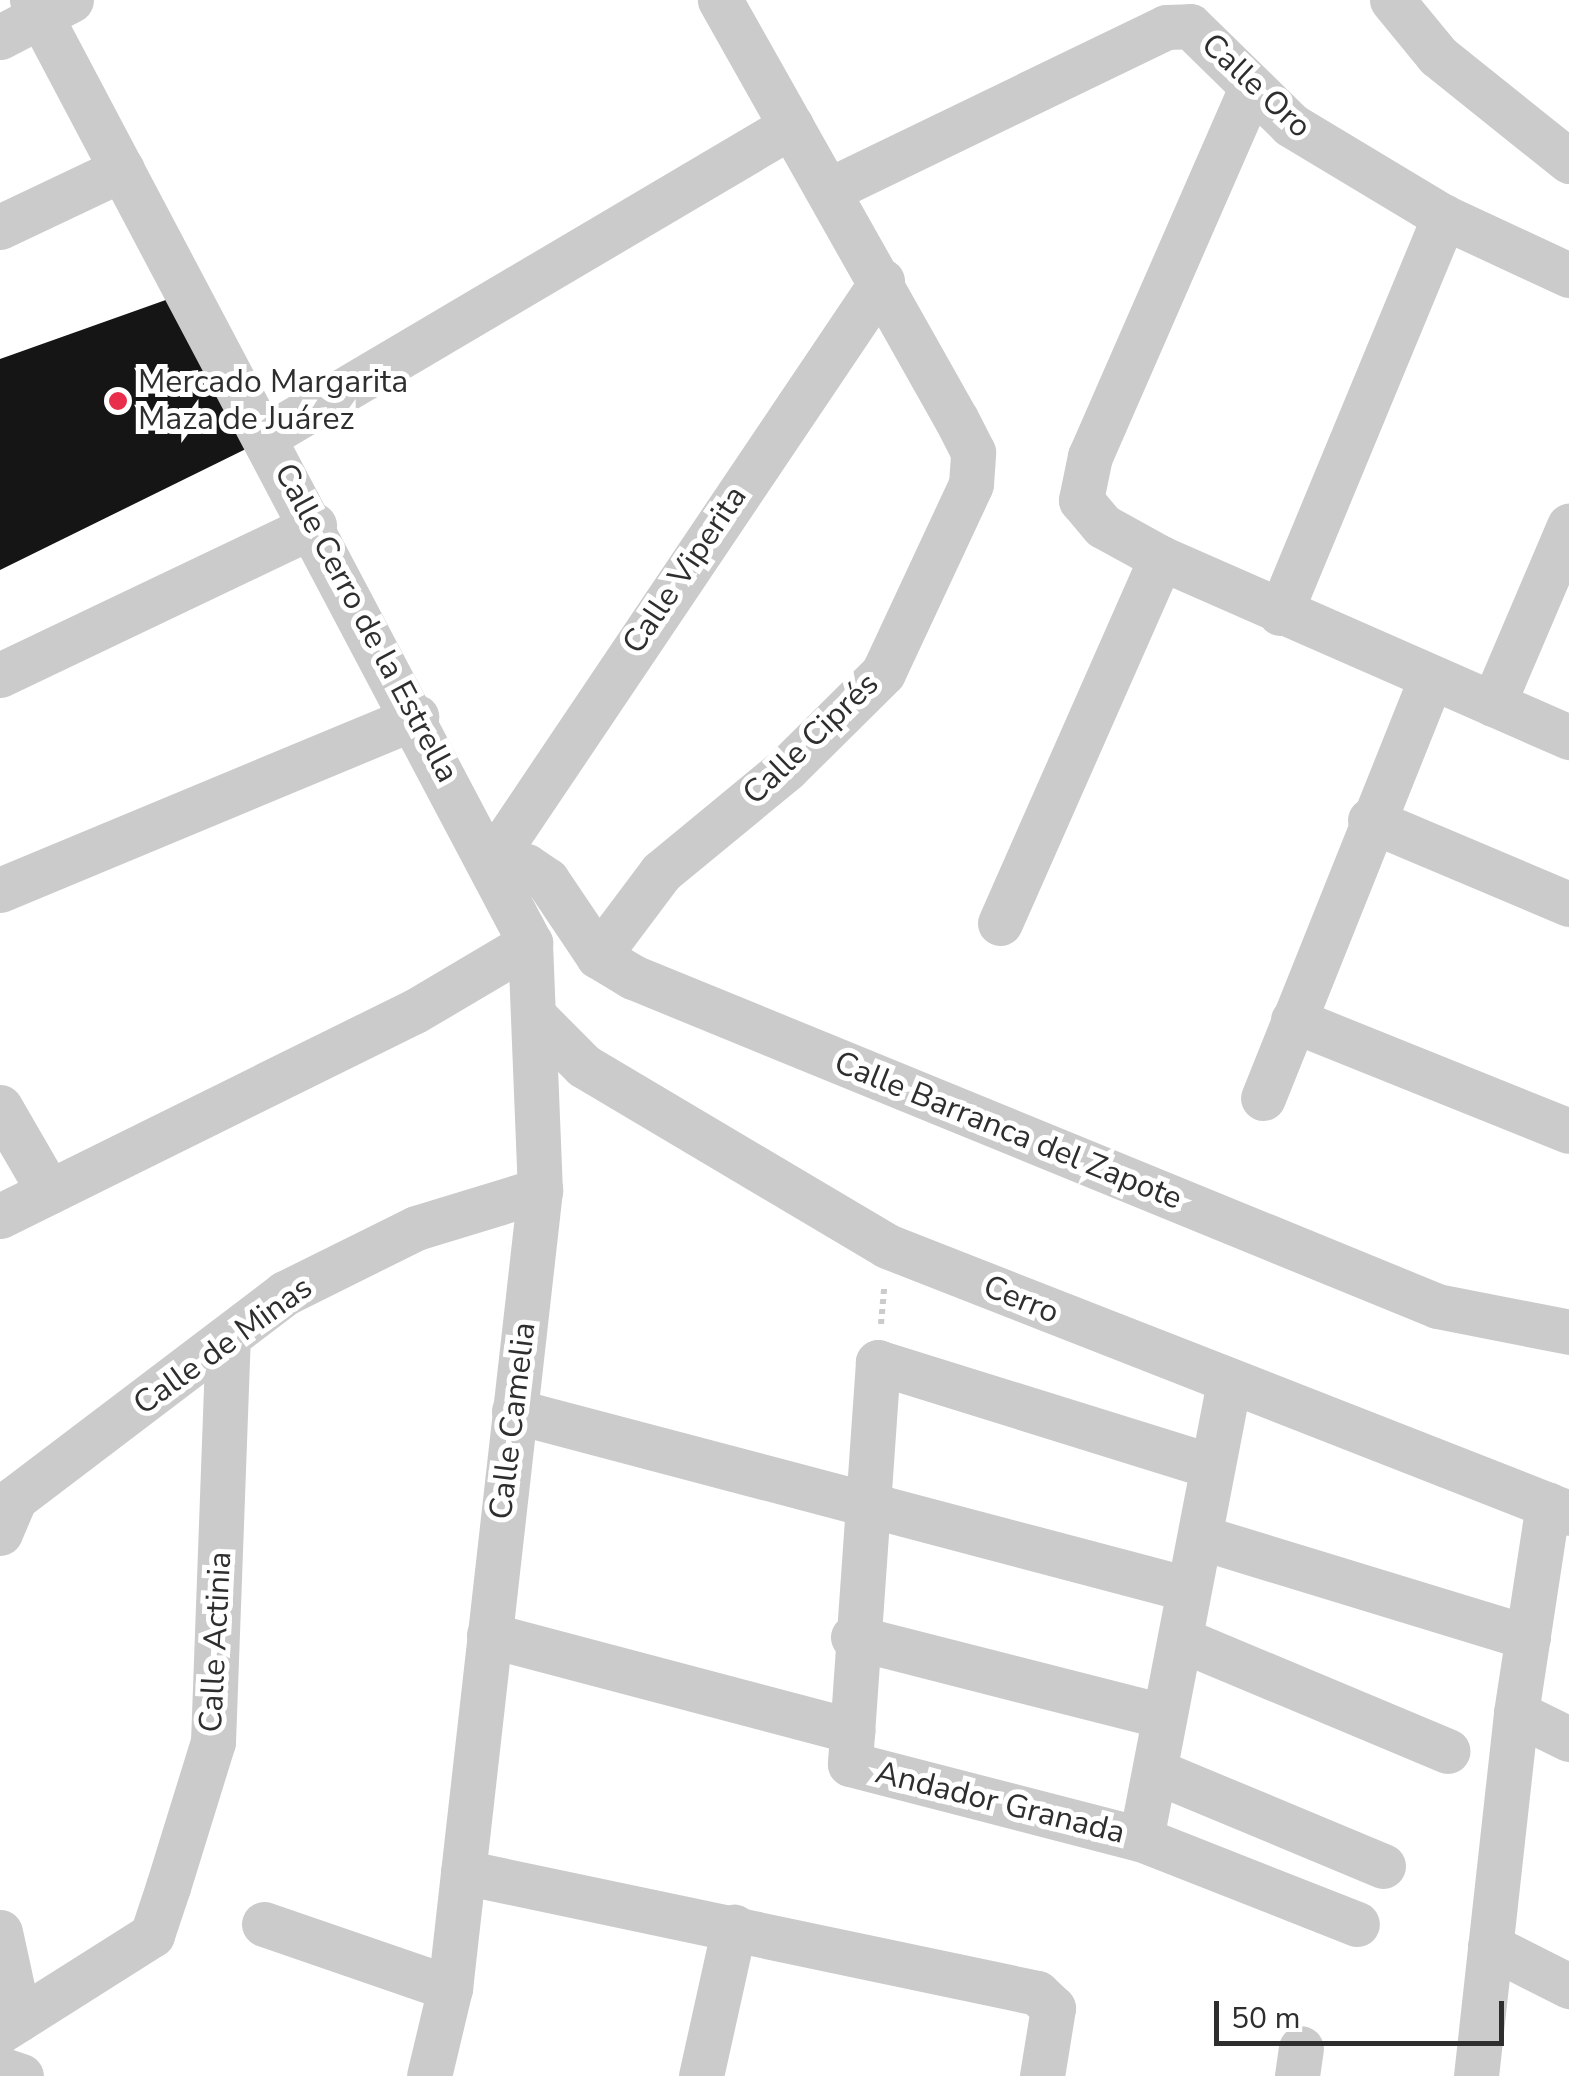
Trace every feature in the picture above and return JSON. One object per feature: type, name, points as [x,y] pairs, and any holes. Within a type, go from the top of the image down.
[{"type":"street","points":[[720,0],[882,281]]},
{"type":"street","points":[[1392,0],[1438,56],[1569,161]]},
{"type":"street","points":[[0,37],[48,5]]},
{"type":"street","name":"Calle Cerro de la Estrella","points":[[48,5],[122,169],[492,860]]},
{"type":"street","name":"Calle Oro","points":[[828,190],[1166,27],[1190,26],[1215,44],[1251,88],[1291,125],[1444,217],[1569,275]]},
{"type":"street","points":[[1251,88],[1090,456],[1081,500],[1103,526],[1160,558],[1569,737]]},
{"type":"street","points":[[266,436],[791,126]]},
{"type":"street","points":[[0,227],[122,169]]},
{"type":"street","points":[[1280,613],[1444,217]]},
{"type":"street","name":"Calle Ciprés","points":[[598,956],[661,872],[787,768],[883,672],[971,484],[974,452],[882,281]]},
{"type":"street","name":"Calle Viperita","points":[[492,860],[882,281]]},
{"type":"street","points":[[0,675],[314,525]]},
{"type":"street","points":[[1493,704],[1569,526]]},
{"type":"street","points":[[1000,923],[1160,558]]},
{"type":"street","points":[[1263,1098],[1370,820],[1431,678]]},
{"type":"street","points":[[0,890],[416,717]]},
{"type":"street","points":[[1370,820],[1569,904]]},
{"type":"street","name":"Calle Camelia","points":[[429,2076],[450,1988],[540,1190],[530,943],[492,860]]},
{"type":"street","name":"Calle Barranca del Zapote","points":[[492,860],[526,866],[547,880],[598,956],[633,977],[1437,1306],[1569,1332]]},
{"type":"street","points":[[0,1216],[415,1011],[530,943]]},
{"type":"street","name":"Cerro","points":[[535,1018],[584,1066],[887,1246],[1559,1509]]},
{"type":"street","points":[[1293,1020],[1569,1131]]},
{"type":"street","points":[[0,1107],[49,1192]]},
{"type":"street","name":"Calle de Minas","points":[[0,1533],[15,1498],[285,1293],[416,1228],[540,1190]]},
{"type":"street","name":"Calle Actinia","points":[[9,2025],[152,1935],[191,1814],[213,1742],[228,1338]]},
{"type":"street","name":"Andador Granada","points":[[1211,1466],[878,1362],[854,1637],[850,1764],[1142,1839],[1357,1924]]},
{"type":"street","points":[[1142,1839],[1229,1383]]},
{"type":"street","points":[[514,1412],[1188,1590]]},
{"type":"street","points":[[1476,2076],[1516,1713],[1528,1638],[1559,1509]]},
{"type":"street","points":[[1200,1537],[1528,1638]]},
{"type":"street","points":[[489,1634],[852,1730]]},
{"type":"street","points":[[854,1637],[1164,1716]]},
{"type":"street","points":[[1180,1638],[1448,1751]]},
{"type":"street","points":[[1516,1713],[1569,1739]]},
{"type":"street","points":[[1154,1771],[1383,1866]]},
{"type":"street","points":[[463,1872],[996,1981],[1037,1993],[1052,2008],[1042,2076]]},
{"type":"street","points":[[264,1924],[450,1988]]},
{"type":"street","points":[[701,2076],[734,1926]]},
{"type":"street","points":[[0,1932],[9,2025]]},
{"type":"street","points":[[1490,1946],[1569,1986]]},
{"type":"street","points":[[0,2068],[21,2076]]},
{"type":"building","name":"Mercado Margarita Maza de Juárez","points":[[177,296],[260,442],[0,570],[0,359]]},
{"type":"place","name":"Mercado Margarita Maza de Juárez","points":[[118,401]]}]
